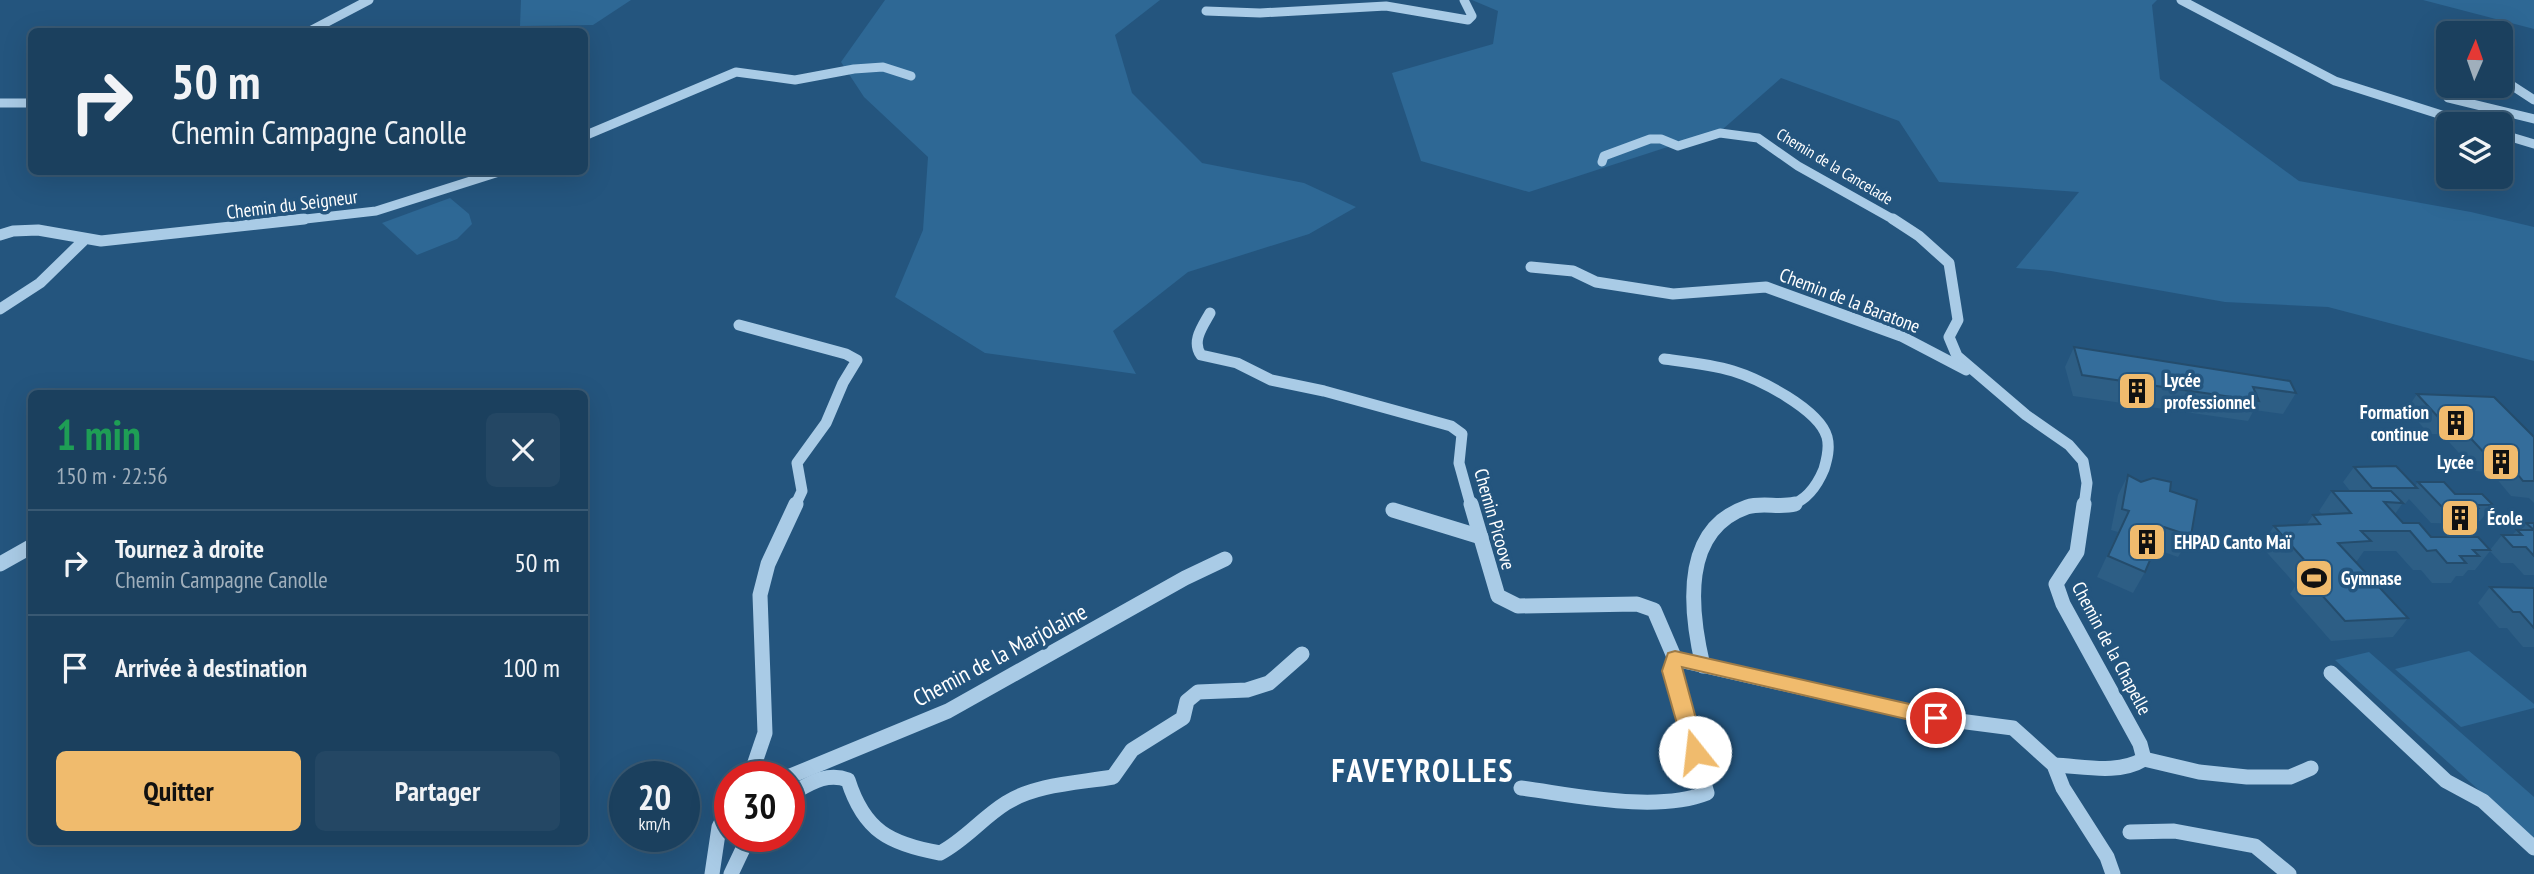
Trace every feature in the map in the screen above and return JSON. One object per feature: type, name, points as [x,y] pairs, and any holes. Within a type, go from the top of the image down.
[{"type":"street","points":[[316,28],[369,0]]},
{"type":"street","points":[[1206,11],[1260,13],[1386,6],[1468,20],[1472,18],[1464,0]]},
{"type":"street","points":[[2182,0],[2313,70],[2369,93],[2436,114]]},
{"type":"street","points":[[588,134],[736,72],[758,71],[796,80],[842,69],[883,68],[901,70],[911,76]]},
{"type":"street","points":[[2513,85],[2529,92],[2534,100]]},
{"type":"street","points":[[2448,98],[2534,119]]},
{"type":"street","points":[[0,103],[28,103]]},
{"type":"street","name":"Chemin de la Cancelade","points":[[1602,162],[1604,156],[1650,139],[1661,139],[1678,146],[1720,133],[1758,138],[1798,166],[1875,207],[1936,250],[1949,263],[1958,320]]},
{"type":"street","points":[[2513,138],[2534,144]]},
{"type":"street","name":"Chemin du Seigneur","points":[[0,235],[14,229],[30,228],[83,241],[155,236],[376,211],[490,175]]},
{"type":"street","points":[[0,309],[40,283],[83,241]]},
{"type":"street","name":"Chemin de la Baratone","points":[[1531,267],[1573,271],[1596,282],[1673,295],[1766,287],[1901,336],[1985,380]]},
{"type":"street","name":"Chemin Picoove","points":[[1210,313],[1198,334],[1197,349],[1201,355],[1237,362],[1271,380],[1324,390],[1451,426],[1462,433],[1459,463],[1497,596],[1518,606],[1637,604],[1654,610],[1675,659],[1671,671],[1707,793],[1701,798],[1677,800],[1613,800],[1521,788]]},
{"type":"street","name":"Chemin de la Chapelle","points":[[1958,320],[1949,337],[1957,356],[2026,415],[2069,445],[2083,461],[2087,483],[2077,552],[2056,584],[2063,604],[2140,744],[2144,759]]},
{"type":"street","points":[[739,325],[846,354],[857,360],[843,383],[826,423],[797,463],[802,491],[765,574],[760,595],[765,733],[755,761]]},
{"type":"street","points":[[1664,359],[1722,368],[1773,388],[1824,430],[1828,445],[1826,463],[1808,495],[1785,508],[1750,505],[1726,517],[1701,546],[1695,568],[1694,616],[1703,666]]},
{"type":"street","points":[[1393,510],[1481,537]]},
{"type":"street","points":[[0,564],[28,547]]},
{"type":"street","name":"Chemin de la Marjolaine","points":[[805,770],[948,711],[1185,578],[1225,559]]},
{"type":"street","points":[[805,787],[827,776],[839,775],[848,780],[854,805],[866,822],[892,840],[940,853],[960,844],[1004,804],[1019,796],[1113,777],[1132,750],[1183,718],[1187,701],[1198,692],[1247,690],[1269,683],[1302,654]]},
{"type":"street","points":[[1675,659],[1936,718],[2013,728],[2054,765],[2063,788],[2107,857],[2113,874]]},
{"type":"street","points":[[2331,673],[2446,781],[2483,801],[2534,848]]},
{"type":"street","points":[[2054,765],[2118,768],[2137,766],[2144,759],[2199,772],[2247,777],[2290,777],[2311,768]]},
{"type":"street","points":[[2130,832],[2174,831],[2255,846],[2289,874]]},
{"type":"street","points":[[712,874],[717,852]]},
{"type":"street","points":[[731,874],[741,852]]},
{"type":"shaded area","points":[[521,0],[631,0],[593,25],[520,26]]},
{"type":"shaded area","points":[[885,0],[1160,0],[1115,35],[1132,93],[1202,163],[1304,183],[1356,207],[1309,234],[1188,272],[1113,331],[1136,374],[985,353],[895,297],[923,230],[928,157],[864,97],[841,62]]},
{"type":"shaded area","points":[[1472,0],[2157,0],[2152,5],[2160,79],[2299,181],[2471,212],[2534,227],[2534,361],[2328,307],[2225,302],[2051,271],[2016,268],[2079,192],[1939,182],[1899,121],[1781,78],[1723,129],[1529,192],[1421,161],[1392,73],[1493,44],[1498,11]]},
{"type":"shaded area","points":[[2423,0],[2534,0],[2534,29],[2513,24],[2513,21],[2503,21]]},
{"type":"shaded area","points":[[450,198],[469,214],[472,224],[457,239],[417,255],[382,223]]},
{"type":"shaded area","points":[[2469,651],[2534,704],[2534,708],[2461,727],[2395,669]]},
{"type":"shaded area","points":[[2369,652],[2534,797],[2534,840],[2335,660]]},
{"type":"building","points":[[2074,347],[2290,381],[2296,393],[2253,387],[2259,401],[2082,375]]},
{"type":"building","points":[[2417,394],[2494,397],[2534,437],[2534,481],[2523,481],[2503,456],[2487,456],[2453,419],[2439,418]]},
{"type":"building","points":[[2396,466],[2417,488],[2372,488],[2354,467]]},
{"type":"building","points":[[2128,475],[2141,482],[2153,478],[2171,482],[2170,491],[2197,500],[2191,536],[2164,527],[2145,572],[2108,556],[2129,511],[2122,509]]},
{"type":"building","points":[[2418,482],[2444,482],[2455,494],[2482,494],[2493,505],[2475,505],[2478,508],[2442,507]]},
{"type":"building","points":[[2332,491],[2391,491],[2403,503],[2384,502],[2403,523],[2419,523],[2431,537],[2478,537],[2490,550],[2473,550],[2479,556],[2460,556],[2466,563],[2447,563],[2436,550],[2427,551],[2410,531],[2361,531],[2371,541],[2338,543],[2408,618],[2345,621],[2303,574],[2316,573],[2274,526],[2320,524],[2313,515],[2351,513]]},
{"type":"building","points":[[2517,530],[2534,530],[2534,556],[2526,547],[2513,547],[2502,535],[2522,535]]},
{"type":"building","points":[[2490,587],[2534,588],[2534,628],[2520,612],[2513,612]]},
{"type":"place","name":"Lycée professionnel","points":[[2137,391]]},
{"type":"place","name":"Formation continue","points":[[2456,423]]},
{"type":"place","name":"Lycée","points":[[2501,462]]},
{"type":"place","name":"École","points":[[2460,518]]},
{"type":"place","name":"EHPAD Canto Maï","points":[[2147,542]]},
{"type":"place","name":"Gymnase","points":[[2314,578]]},
{"type":"district","name":"FAVEYROLLES","points":[[1423,771]]},
{"type":"route","points":[[1695,752],[1671,671],[1675,659],[1936,718]]}]
